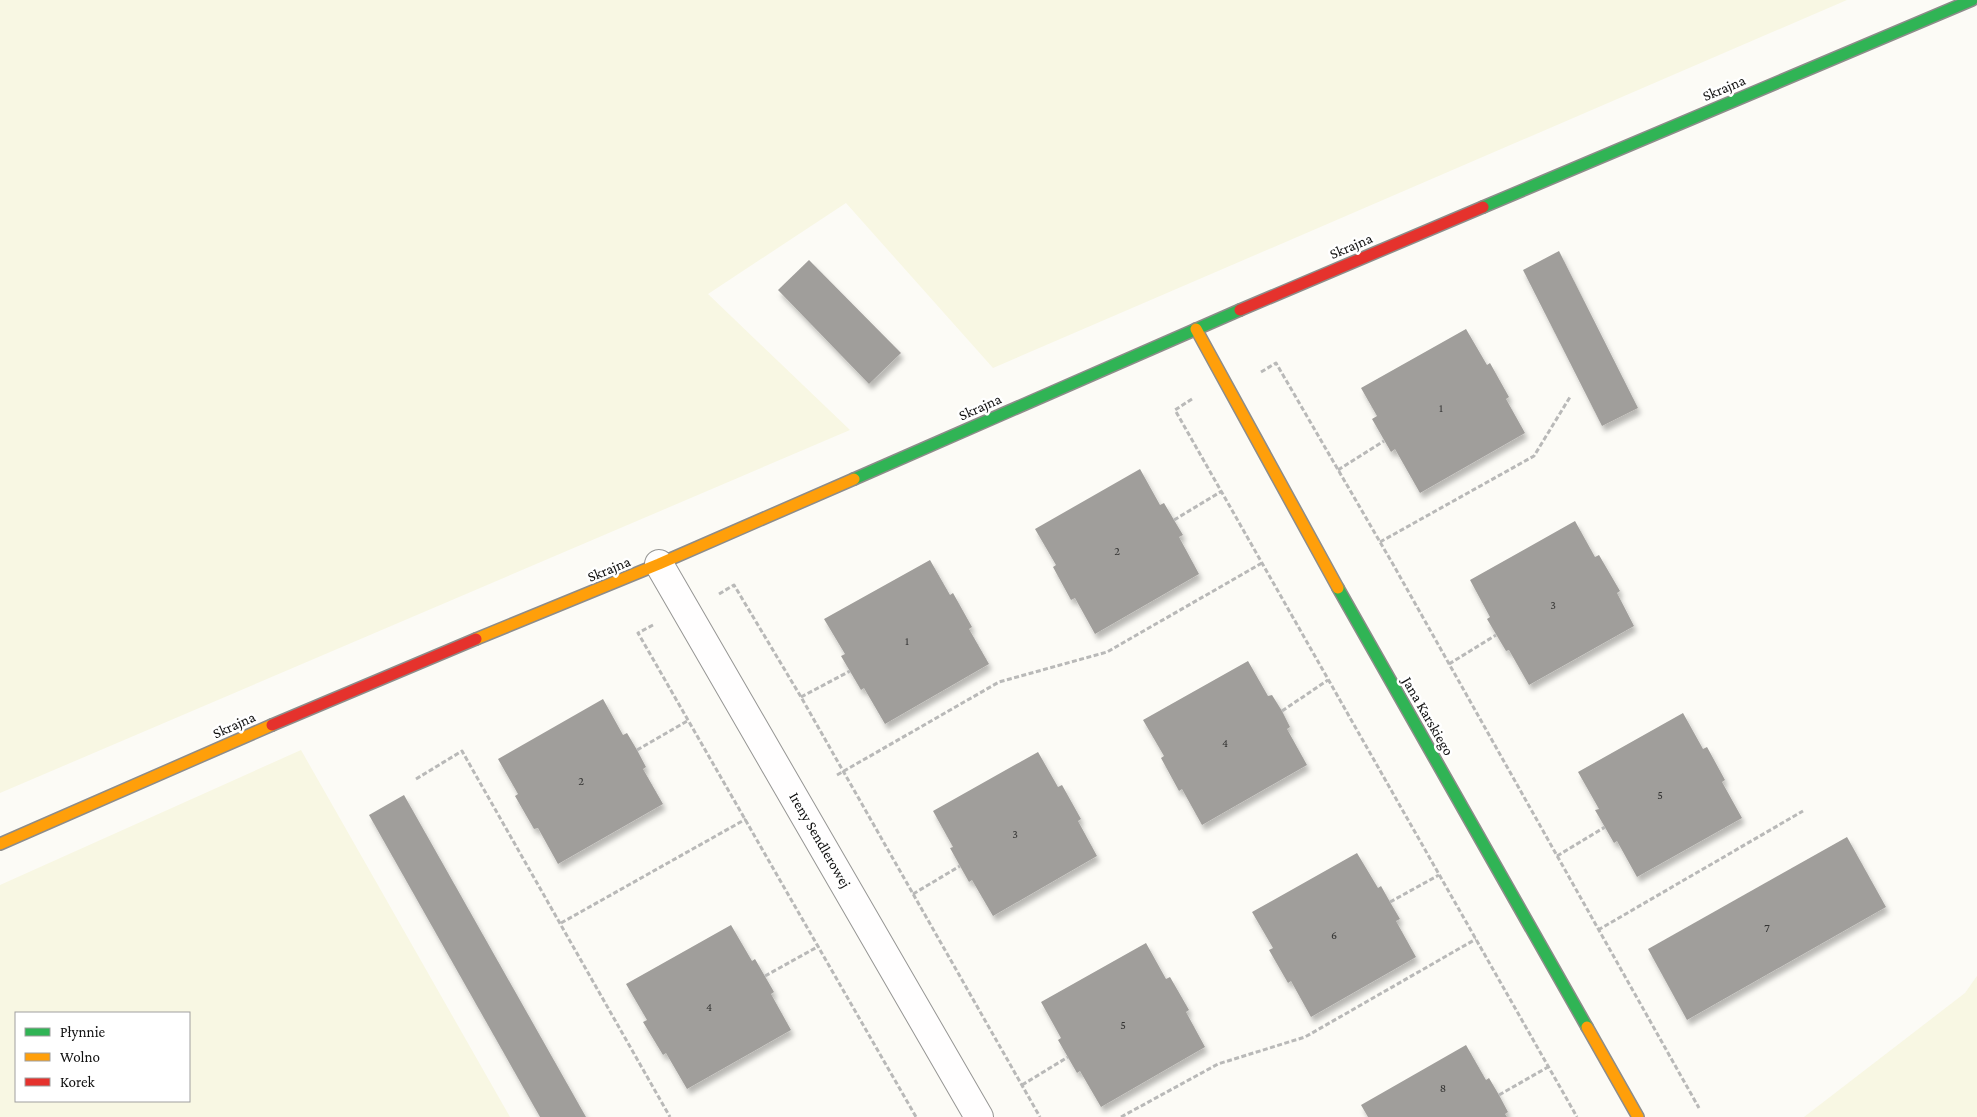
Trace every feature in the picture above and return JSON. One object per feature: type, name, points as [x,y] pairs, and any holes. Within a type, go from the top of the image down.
[{"type":"street","name":"Skrajna","points":[[0,844],[370,682],[659,564],[1196,328],[1972,0]]},
{"type":"street","name":"Jana Karskiego","points":[[1196,328],[1324,564],[1638,1117]]},
{"type":"street","name":"Ireny Sendlerowej","points":[[659,564],[980,1117]]},
{"type":"path","points":[[1380,542],[1534,456],[1570,396]]},
{"type":"path","points":[[1338,470],[1384,441]]},
{"type":"path","points":[[1174,520],[1222,491]]},
{"type":"path","points":[[838,775],[999,682],[1107,652],[1262,563]]},
{"type":"path","points":[[1449,664],[1496,635]]},
{"type":"path","points":[[801,697],[850,671]]},
{"type":"path","points":[[1282,711],[1328,680]]},
{"type":"path","points":[[637,750],[689,720]]},
{"type":"path","points":[[416,779],[462,751],[670,1117]]},
{"type":"path","points":[[1598,930],[1803,811]]},
{"type":"path","points":[[561,923],[746,819]]},
{"type":"path","points":[[1556,856],[1605,827]]},
{"type":"path","points":[[912,894],[960,866]]},
{"type":"path","points":[[1390,902],[1439,874]]},
{"type":"path","points":[[1121,1117],[1218,1064],[1305,1037],[1476,939]]},
{"type":"path","points":[[765,976],[819,946]]},
{"type":"path","points":[[1022,1085],[1068,1057]]},
{"type":"path","points":[[1499,1095],[1548,1067]]},
{"type":"green space","points":[[0,0],[1847,0],[993,368],[846,203],[708,294],[850,430],[0,793]]},
{"type":"green space","points":[[301,750],[510,1117],[0,1117],[0,885]]},
{"type":"green space","points":[[1977,976],[1977,1117],[1804,1117],[1965,993]]},
{"type":"building","points":[[1559,251],[1638,408],[1602,426],[1523,270]]},
{"type":"building","points":[[809,260],[901,353],[869,384],[778,290]]},
{"type":"building","points":[[1466,329],[1487,365],[1490,363],[1509,397],[1506,399],[1525,433],[1420,493],[1395,449],[1391,452],[1372,419],[1377,416],[1361,388]]},
{"type":"building","points":[[1140,469],[1160,505],[1164,503],[1183,535],[1179,537],[1199,574],[1095,634],[1075,598],[1071,600],[1053,567],[1056,565],[1035,529]]},
{"type":"building","points":[[1575,521],[1595,557],[1599,555],[1620,591],[1617,593],[1634,626],[1529,685],[1509,650],[1506,651],[1487,619],[1490,617],[1470,580]]},
{"type":"building","points":[[930,560],[950,595],[953,593],[972,627],[969,629],[989,664],[885,724],[864,688],[861,690],[841,656],[845,654],[824,619]]},
{"type":"building","points":[[1248,661],[1268,696],[1272,695],[1282,711],[1290,727],[1287,729],[1307,765],[1202,825],[1182,789],[1179,791],[1161,758],[1164,756],[1143,720]]},
{"type":"building","points":[[603,699],[623,735],[627,733],[637,750],[646,767],[643,769],[663,804],[558,864],[538,828],[534,829],[515,796],[518,794],[498,759]]},
{"type":"building","points":[[1683,713],[1703,749],[1707,747],[1725,780],[1722,782],[1742,818],[1637,877],[1617,841],[1614,843],[1595,810],[1599,809],[1578,772]]},
{"type":"building","points":[[1038,752],[1058,787],[1062,785],[1081,819],[1078,821],[1097,856],[993,916],[972,880],[969,882],[950,848],[953,847],[933,811]]},
{"type":"building","points":[[404,795],[586,1117],[540,1117],[369,815]]},
{"type":"building","points":[[1847,837],[1886,907],[1687,1020],[1648,949]]},
{"type":"building","points":[[1357,853],[1378,888],[1381,886],[1400,919],[1396,921],[1416,957],[1311,1017],[1291,981],[1288,983],[1269,950],[1273,948],[1252,912]]},
{"type":"building","points":[[731,925],[752,961],[755,959],[774,992],[771,994],[791,1030],[687,1089],[666,1053],[663,1055],[643,1022],[647,1020],[626,984]]},
{"type":"building","points":[[1146,943],[1166,979],[1170,977],[1189,1010],[1186,1012],[1205,1047],[1101,1107],[1080,1071],[1077,1073],[1058,1040],[1061,1038],[1041,1002]]},
{"type":"building","points":[[1466,1045],[1486,1080],[1489,1078],[1499,1095],[1508,1112],[1505,1114],[1507,1117],[1368,1117],[1361,1105]]},
{"type":"traffic: fast","points":[[1483,207],[1972,0]]},
{"type":"traffic: fast","points":[[854,479],[1240,310]]},
{"type":"traffic: fast","points":[[1338,588],[1587,1027]]},
{"type":"traffic: slow","points":[[1196,329],[1338,588]]},
{"type":"traffic: slow","points":[[476,639],[659,564],[854,479]]},
{"type":"traffic: slow","points":[[0,844],[272,725]]},
{"type":"traffic: slow","points":[[1587,1027],[1638,1117]]},
{"type":"traffic: jam","points":[[1240,310],[1483,207]]},
{"type":"traffic: jam","points":[[272,725],[476,639]]}]
